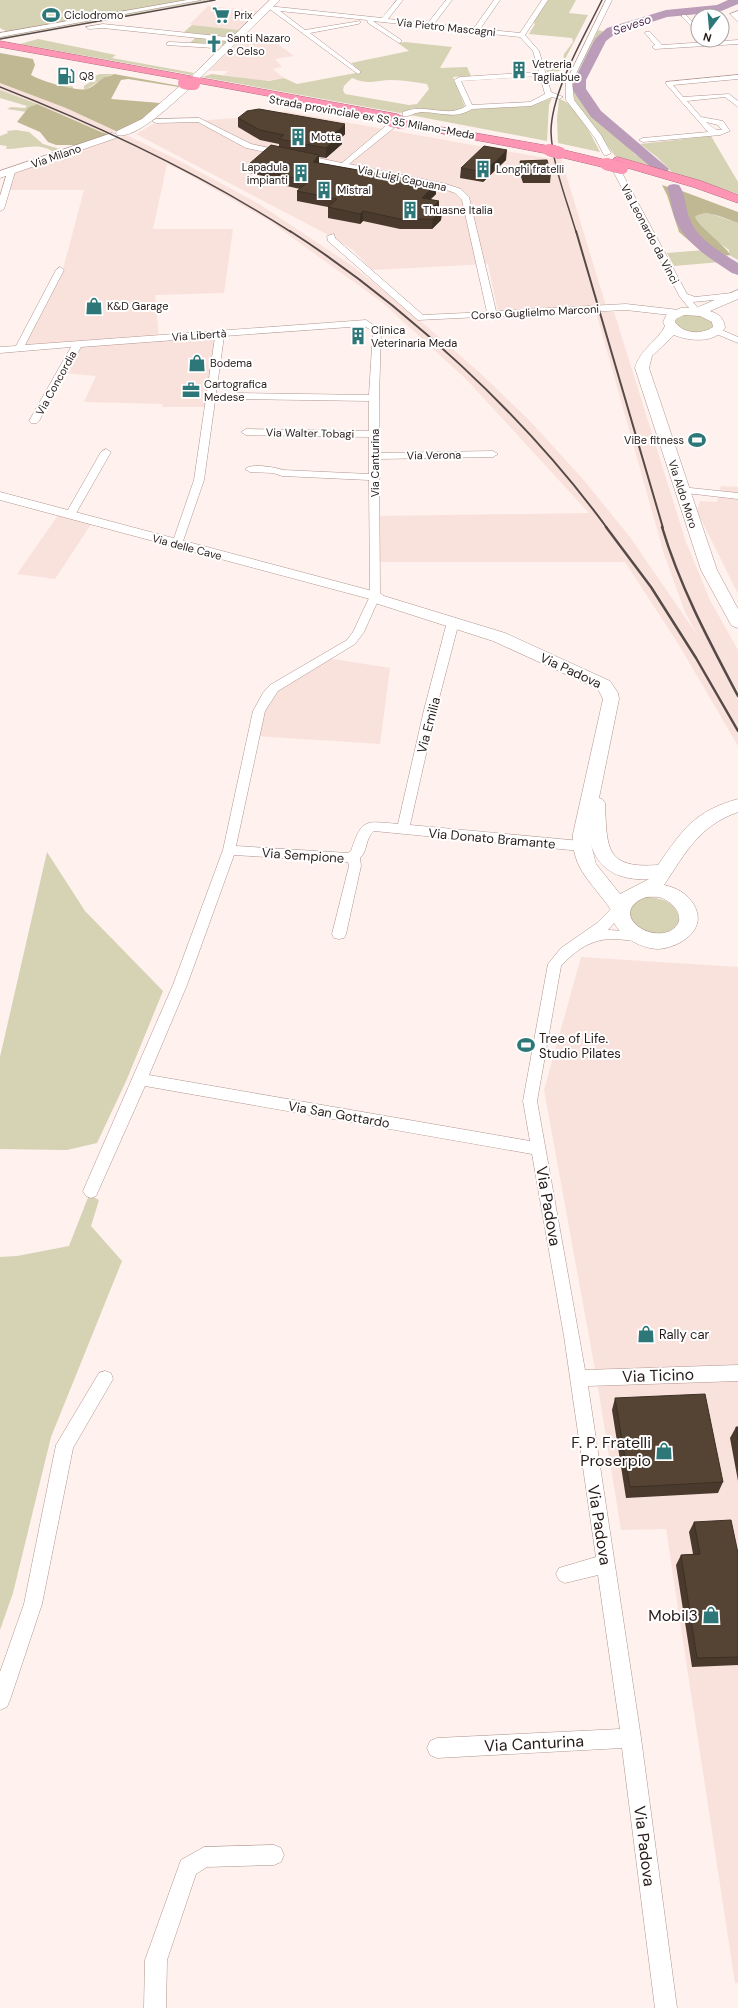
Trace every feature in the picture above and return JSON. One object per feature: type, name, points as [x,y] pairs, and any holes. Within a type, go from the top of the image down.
[{"type":"highway","name":"Strada provinciale ex SS 35 Milano-Meda","points":[[0,44],[554,149],[612,163],[738,199]]},
{"type":"highway","name":"Strada provinciale ex SS 35 Milano-Meda","points":[[0,49],[191,81]]},
{"type":"highway","name":"Strada provinciale ex SS 35 Milano-Meda","points":[[679,182],[738,206]]},
{"type":"street","points":[[0,35],[198,0]]},
{"type":"street","points":[[384,20],[400,0]]},
{"type":"street","points":[[430,25],[449,0]]},
{"type":"street","points":[[476,30],[497,0]]},
{"type":"street","points":[[545,0],[522,35],[536,51],[544,74],[548,93],[550,95]]},
{"type":"street","points":[[343,166],[399,120],[416,110],[453,113],[462,112],[470,108],[531,104],[550,95],[570,100],[569,79],[609,0]]},
{"type":"street","points":[[271,5],[304,32],[358,72]]},
{"type":"street","name":"Via Pietro Mascagni","points":[[271,5],[369,19],[522,35]]},
{"type":"street","name":"Via Milano","points":[[0,175],[151,121],[271,5]]},
{"type":"street","points":[[738,13],[732,14],[738,20]]},
{"type":"street","points":[[684,16],[690,22]]},
{"type":"street","name":"Via Pietro Mascagni","points":[[304,32],[369,19],[399,41]]},
{"type":"street","points":[[80,28],[102,26],[180,31],[236,40]]},
{"type":"street","points":[[648,33],[658,47],[690,44]]},
{"type":"street","points":[[169,44],[228,47]]},
{"type":"street","points":[[470,108],[457,80],[459,78],[544,74]]},
{"type":"street","points":[[720,133],[712,132],[668,83],[738,77]]},
{"type":"street","points":[[682,99],[726,95],[730,96],[737,102]]},
{"type":"street","name":"Via Leonardo da Vinci","points":[[570,100],[598,137],[684,297],[697,312]]},
{"type":"street","points":[[643,140],[720,133],[726,131],[720,123],[700,119]]},
{"type":"street","name":"Via Luigi Capuana","points":[[151,121],[199,120],[249,146],[266,151],[443,186],[458,191],[466,199],[492,314]]},
{"type":"street","points":[[0,209],[11,172]]},
{"type":"street","name":"Corso Guglielmo Marconi","points":[[331,236],[331,239],[421,318],[626,307],[680,312]]},
{"type":"street","points":[[18,349],[60,270]]},
{"type":"street","points":[[735,295],[694,300],[684,297],[680,312],[697,312],[714,317],[720,324],[717,331],[738,340]]},
{"type":"street","points":[[697,312],[735,295]]},
{"type":"street","points":[[714,317],[719,301]]},
{"type":"street","name":"Corso Guglielmo Marconi","points":[[649,309],[661,315],[670,325]]},
{"type":"street","name":"Via Aldo Moro","points":[[680,312],[671,317],[669,333],[646,353],[642,368],[681,490],[709,570],[738,623]]},
{"type":"street","name":"Via Libertà","points":[[0,350],[366,323],[377,330]]},
{"type":"street","points":[[670,325],[683,334],[691,335]]},
{"type":"street","name":"Via Canturina","points":[[375,596],[374,398],[377,330]]},
{"type":"street","name":"Via Aldo Moro","points":[[659,343],[691,335],[706,335],[717,331]]},
{"type":"street","points":[[177,544],[199,480],[220,334]]},
{"type":"street","name":"Via Concordia","points":[[34,421],[77,345]]},
{"type":"street","points":[[236,396],[374,398]]},
{"type":"street","name":"Via Walter Tobagi","points":[[246,432],[375,434]]},
{"type":"street","points":[[70,515],[106,452]]},
{"type":"street","name":"Via Verona","points":[[375,456],[493,454]]},
{"type":"street","points":[[250,469],[274,470],[282,473],[375,476]]},
{"type":"street","points":[[681,490],[738,496]]},
{"type":"street","name":"Via delle Cave","points":[[0,496],[375,596]]},
{"type":"street","points":[[91,1191],[104,1164],[180,985],[229,850],[259,711],[267,696],[274,688],[351,642],[358,632],[375,596]]},
{"type":"street","name":"Via Padova","points":[[375,596],[378,599],[504,639],[600,683],[608,689],[611,695],[611,702],[582,834],[581,846],[585,863],[613,897],[620,908],[610,920],[566,952],[555,964],[548,995],[530,1101],[578,1378],[606,1564],[631,1738],[666,2008]]},
{"type":"street","name":"Via Emilia","points":[[403,828],[430,710],[435,696],[453,622]]},
{"type":"street","points":[[594,780],[598,838],[602,855],[613,866],[627,871],[642,873],[663,871]]},
{"type":"street","points":[[583,939],[612,934],[637,936],[659,941],[670,940],[680,935],[686,929],[689,922],[687,909],[674,891],[671,879],[672,865],[676,856],[685,840],[701,823],[716,813],[738,805]]},
{"type":"street","name":"Via Sempione","points":[[229,850],[342,858],[353,857],[358,852],[366,828],[375,826],[403,828]]},
{"type":"street","name":"Via Donato Bramante","points":[[403,828],[581,846]]},
{"type":"street","points":[[637,936],[623,923],[620,916],[620,908],[623,901],[628,896],[655,884],[663,871],[676,856]]},
{"type":"street","points":[[339,934],[355,866],[353,857]]},
{"type":"street","points":[[593,874],[622,888],[656,890],[678,898]]},
{"type":"street","name":"Via San Gottardo","points":[[140,1079],[539,1149]]},
{"type":"street","name":"Via Ticino","points":[[578,1378],[738,1373]]},
{"type":"street","points":[[0,1700],[33,1604],[66,1445],[105,1379]]},
{"type":"street","points":[[565,1574],[606,1564]]},
{"type":"street","name":"Via Canturina","points":[[436,1748],[631,1738]]},
{"type":"street","points":[[154,2008],[156,1960],[188,1867],[204,1857],[274,1855]]},
{"type":"shaded area","name":"Ciclodromo","points":[[0,0],[191,0],[8,32],[0,28]]},
{"type":"shaded area","points":[[209,0],[0,38],[0,36]]},
{"type":"shaded area","points":[[547,0],[576,0],[569,13],[588,15],[559,71],[547,72],[544,61],[563,60],[564,54],[573,42],[572,38],[529,34],[535,24],[533,22]]},
{"type":"shaded area","points":[[208,6],[258,11],[239,30],[190,24]]},
{"type":"shaded area","points":[[192,25],[239,30],[232,38],[184,32]]},
{"type":"shaded area","points":[[598,30],[605,32],[598,38],[573,79]]},
{"type":"shaded area","points":[[245,36],[272,40],[294,56],[275,59],[282,67],[273,69],[284,78],[265,81],[224,75],[228,71],[208,71]]},
{"type":"shaded area","points":[[196,37],[229,40],[226,46],[190,43]]},
{"type":"shaded area","points":[[38,39],[116,55],[112,58],[194,73],[192,75],[20,44]]},
{"type":"shaded area","points":[[405,42],[452,47],[440,68],[467,67],[471,76],[453,77],[465,107],[452,111],[413,108],[400,113],[202,77],[212,74],[269,81],[284,78],[297,84],[361,72],[351,63],[409,51],[398,43]],"holes":[[[352,78],[367,82],[389,80],[408,81],[427,84],[429,89],[417,104],[409,105],[345,94],[343,90],[344,86]]]},
{"type":"shaded area","points":[[0,53],[33,59],[35,65],[31,75],[50,83],[75,89],[82,90],[90,88],[105,77],[114,74],[180,86],[128,79],[121,80],[111,99],[160,103],[141,120],[118,132],[66,108],[0,83]]},
{"type":"shaded area","points":[[100,74],[114,74],[105,77],[87,89],[74,90],[60,86],[72,86],[74,89],[84,89],[84,86],[90,82],[95,82],[96,79],[91,79],[92,77]]},
{"type":"shaded area","points":[[0,83],[66,108],[116,131],[108,134],[101,132],[0,90]]},
{"type":"shaded area","points":[[0,90],[37,104],[29,107],[27,112],[7,109],[11,107],[25,108],[27,106],[0,98]]},
{"type":"shaded area","points":[[576,91],[594,115],[636,155],[655,167],[615,156],[575,101],[573,92]]},
{"type":"shaded area","points":[[552,98],[549,105],[547,141],[410,115],[418,111],[447,114],[475,109],[532,106]]},
{"type":"shaded area","points":[[559,99],[565,102],[577,113],[600,152],[558,143],[557,119]]},
{"type":"shaded area","points":[[37,104],[111,135],[80,145],[56,145],[48,142],[40,132],[17,122],[29,107]]},
{"type":"shaded area","points":[[284,111],[551,159],[550,155],[561,158],[606,306],[498,312],[488,264],[372,270],[353,250],[336,239],[136,134],[153,124],[279,115]]},
{"type":"shaded area","points":[[16,130],[29,132],[43,144],[63,150],[55,153],[49,149],[37,146],[6,149],[7,146],[0,145],[0,136],[8,133],[7,131]]},
{"type":"shaded area","points":[[126,135],[176,159],[259,204],[351,265],[402,305],[479,372],[529,420],[582,478],[630,537],[698,636],[685,612],[664,554],[596,312],[614,312],[686,542],[710,600],[738,650],[738,746],[679,645],[625,562],[376,562],[377,516],[589,513],[467,380],[383,303],[268,220],[184,172],[167,164],[153,229],[233,229],[224,293],[155,295],[159,338],[20,348],[63,269],[84,190],[9,190],[15,172],[114,137],[117,138]]},
{"type":"shaded area","points":[[711,136],[738,182],[738,194],[672,172],[657,157],[640,144]]},
{"type":"shaded area","points":[[662,185],[668,187],[673,195],[684,231],[705,250],[700,250],[679,232],[667,195]]},
{"type":"shaded area","points":[[682,191],[738,212],[738,223],[710,214],[695,217],[730,255],[718,253],[712,249],[693,230],[686,219],[683,209]]},
{"type":"shaded area","points":[[699,214],[712,214],[738,223],[738,260],[729,255],[729,250],[714,239],[695,219],[695,217]]},
{"type":"shaded area","points":[[705,250],[721,262],[674,266],[667,253]]},
{"type":"shaded area","points":[[696,314],[711,320],[714,326],[705,332],[695,333],[675,326],[674,320],[682,315]]},
{"type":"shaded area","points":[[218,335],[207,407],[162,407],[163,404],[84,402],[96,376],[64,373],[79,346]]},
{"type":"shaded area","points":[[721,486],[738,487],[738,594],[697,511],[700,501],[717,502]]},
{"type":"shaded area","points":[[61,511],[94,520],[55,579],[17,574]]},
{"type":"shaded area","points":[[327,658],[390,668],[380,744],[256,736],[268,696]]},
{"type":"shaded area","points":[[47,852],[85,911],[163,991],[127,1079],[97,1143],[67,1150],[0,1149],[0,1057]]},
{"type":"shaded area","points":[[647,897],[664,900],[676,910],[679,921],[671,932],[659,934],[646,932],[633,927],[628,908],[639,899]]},
{"type":"shaded area","points":[[581,957],[738,967],[738,1983],[735,1983],[666,1529],[621,1530],[596,1375],[544,1090]]},
{"type":"shaded area","points":[[89,1195],[99,1200],[91,1226],[122,1261],[51,1437],[13,1593],[0,1630],[0,1257],[17,1256],[69,1246]]},
{"type":"building","points":[[259,109],[345,124],[335,133],[342,134],[326,148],[279,139],[284,135],[260,130],[238,118],[247,111]]},
{"type":"building","points":[[271,145],[319,155],[313,162],[436,184],[422,198],[439,201],[432,208],[442,210],[433,219],[400,219],[363,211],[360,214],[328,207],[337,199],[297,191],[309,181],[277,174],[282,170],[249,164]]},
{"type":"building","points":[[484,146],[507,150],[484,172],[461,168]]},
{"type":"building","points":[[547,160],[551,173],[523,173],[520,161]]},
{"type":"building","name":"F. P. Fratelli Proserpio","points":[[705,1394],[723,1482],[630,1487],[615,1398]]},
{"type":"building","points":[[736,1427],[738,1427],[738,1440]]},
{"type":"building","name":"Mobil3","points":[[731,1520],[738,1553],[738,1657],[697,1658],[681,1555],[700,1554],[694,1522]]},
{"type":"waterway","name":"Seveso","points":[[662,169],[596,114],[579,89],[580,80],[601,39],[611,31],[666,14],[719,8],[738,0]]},
{"type":"waterway","name":"Seveso","points":[[674,188],[678,196],[681,217],[687,229],[707,249],[738,270]]},
{"type":"railway","points":[[0,39],[215,0]]},
{"type":"railway","points":[[576,232],[560,182],[554,157],[551,132],[552,116],[562,82],[602,0]]},
{"type":"railway","points":[[0,87],[76,118],[149,152],[221,190],[291,232]]},
{"type":"railway","points":[[290,231],[333,260],[377,293],[461,366],[539,445],[575,486],[607,528]]},
{"type":"railway","points":[[576,231],[663,528]]},
{"type":"railway","points":[[606,527],[651,587],[696,658],[738,731]]},
{"type":"railway","points":[[662,527],[686,592],[738,696]]},
{"type":"place","name":"Ciclodromo","points":[[51,15]]},
{"type":"place","name":"Prix","points":[[221,15]]},
{"type":"place","name":"Santi Nazaro e Celso","points":[[214,44]]},
{"type":"place","name":"Vetreria Tagliabue","points":[[519,70]]},
{"type":"place","name":"Q8","points":[[66,76]]},
{"type":"place","name":"Motta","points":[[298,137]]},
{"type":"place","name":"Longhi fratelli","points":[[483,169]]},
{"type":"place","name":"Lapadula impianti","points":[[301,173]]},
{"type":"place","name":"Mistral","points":[[324,190]]},
{"type":"place","name":"Thuasne Italia","points":[[410,210]]},
{"type":"place","name":"K&D Garage","points":[[94,306]]},
{"type":"place","name":"Clinica Veterinaria Meda","points":[[358,336]]},
{"type":"place","name":"Bodema","points":[[197,363]]},
{"type":"place","name":"Cartografica Medese","points":[[191,390]]},
{"type":"place","name":"ViBe fitness","points":[[697,440]]},
{"type":"place","name":"Tree of Life. Studio Pilates","points":[[526,1045]]},
{"type":"place","name":"Rally car","points":[[646,1334]]},
{"type":"place","name":"F. P. Fratelli Proserpio","points":[[664,1451]]},
{"type":"place","name":"Mobil3","points":[[711,1615]]}]
